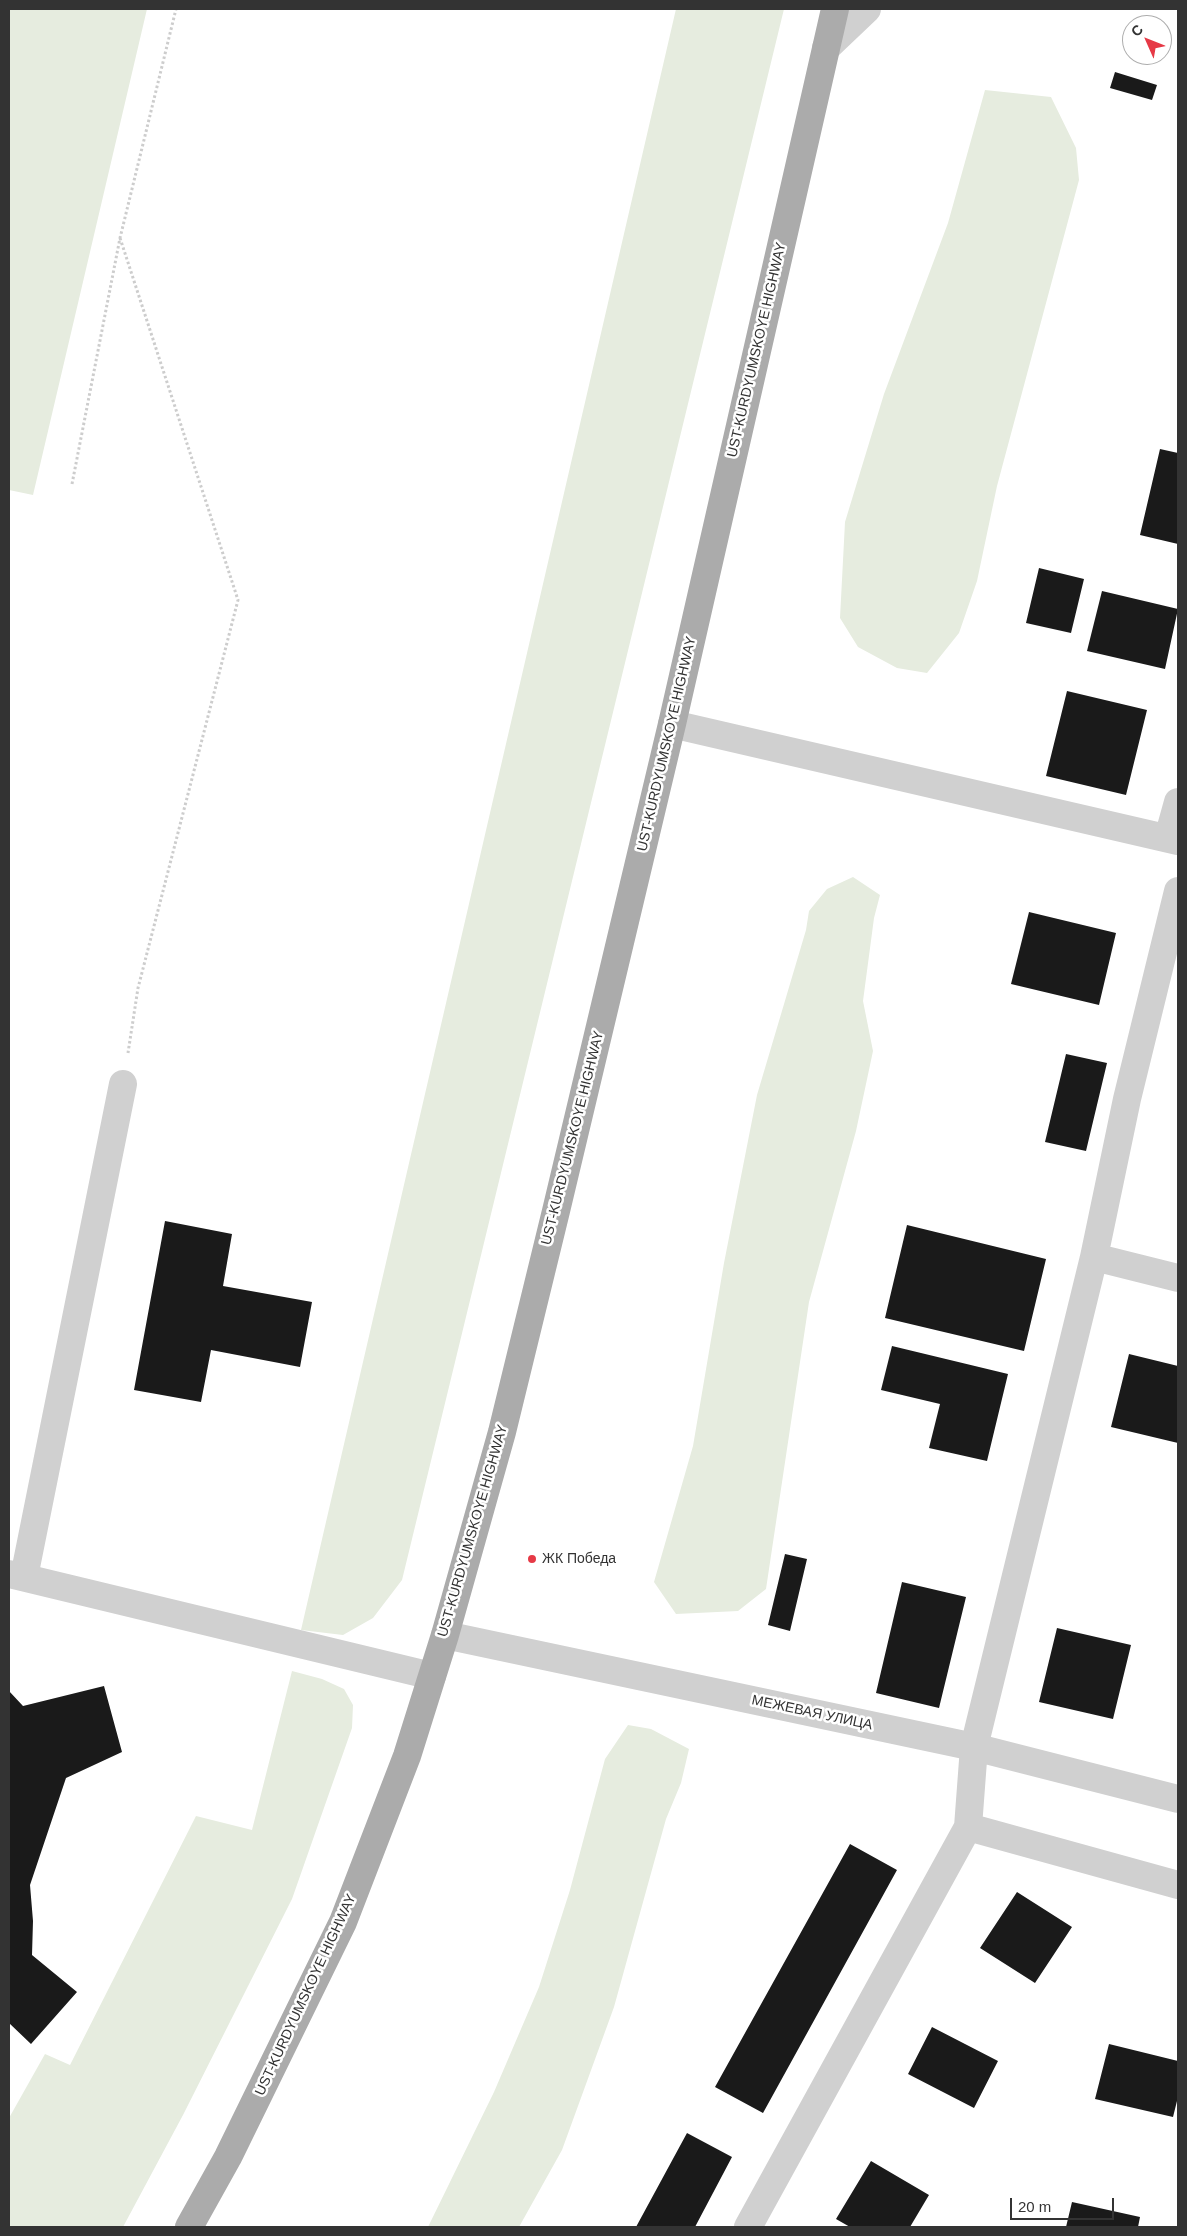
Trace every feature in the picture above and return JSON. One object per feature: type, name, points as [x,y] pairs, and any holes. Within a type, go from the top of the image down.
[{"type":"main road","name":"UST-KURDYUMSKOYE HIGHWAY","points":[[189,2227],[228,2157],[343,1922],[407,1756],[445,1635],[502,1432],[672,724],[835,9]]},
{"type":"street","points":[[826,48],[867,9]]},
{"type":"street","points":[[672,724],[1173,840],[1178,802]]},
{"type":"street","points":[[748,2227],[968,1827],[974,1747],[1094,1257],[1127,1098],[1178,891]]},
{"type":"street","points":[[123,1084],[16,1575],[432,1676]]},
{"type":"street","points":[[1094,1257],[1178,1278]]},
{"type":"street","name":"МЕЖЕВАЯ УЛИЦА","points":[[445,1635],[974,1747],[1178,1799]]},
{"type":"street","points":[[968,1827],[1178,1885]]},
{"type":"path","points":[[72,484],[120,238],[176,9]]},
{"type":"path","points":[[120,238],[238,600],[138,988],[123,1084]]},
{"type":"shaded area","points":[[9,9],[147,9],[33,495],[9,490]]},
{"type":"shaded area","points":[[676,9],[784,9],[402,1580],[373,1618],[343,1635],[301,1630]]},
{"type":"shaded area","points":[[985,90],[1051,97],[1076,148],[1079,180],[997,486],[977,581],[959,633],[927,673],[897,668],[858,647],[840,618],[845,522],[884,394],[948,223]]},
{"type":"shaded area","points":[[853,877],[880,895],[874,918],[863,1001],[873,1051],[856,1131],[809,1302],[766,1589],[738,1611],[676,1614],[654,1582],[693,1446],[724,1263],[757,1095],[806,930],[809,911],[827,889]]},
{"type":"shaded area","points":[[292,1671],[322,1679],[344,1689],[353,1705],[352,1728],[292,1899],[183,2115],[123,2227],[9,2227],[9,2118],[45,2054],[70,2065],[196,1816],[252,1830]]},
{"type":"shaded area","points":[[628,1725],[651,1729],[689,1749],[681,1783],[666,1819],[614,2007],[562,2150],[519,2227],[428,2227],[494,2092],[539,1987],[570,1890],[605,1759]]},
{"type":"building","points":[[1115,72],[1157,85],[1152,100],[1110,88]]},
{"type":"building","points":[[1160,449],[1178,453],[1178,544],[1140,535]]},
{"type":"building","points":[[1039,568],[1084,579],[1071,633],[1026,623]]},
{"type":"building","points":[[1102,591],[1178,609],[1165,669],[1087,651]]},
{"type":"building","points":[[1067,691],[1147,710],[1126,795],[1046,776]]},
{"type":"building","points":[[1029,912],[1116,933],[1099,1005],[1011,984]]},
{"type":"building","points":[[1066,1054],[1107,1063],[1086,1151],[1045,1142]]},
{"type":"building","points":[[165,1221],[232,1234],[223,1286],[312,1302],[300,1367],[211,1350],[201,1402],[134,1390]]},
{"type":"building","points":[[907,1225],[1046,1259],[1024,1351],[885,1318]]},
{"type":"building","points":[[892,1346],[1008,1374],[987,1461],[929,1448],[940,1404],[881,1390]]},
{"type":"building","points":[[1129,1354],[1178,1366],[1178,1443],[1111,1427]]},
{"type":"building","points":[[785,1554],[807,1559],[790,1631],[768,1625]]},
{"type":"building","points":[[902,1582],[966,1597],[939,1708],[876,1693]]},
{"type":"building","points":[[1057,1628],[1131,1645],[1113,1719],[1039,1702]]},
{"type":"building","points":[[104,1686],[122,1752],[66,1778],[30,1885],[33,1921],[32,1955],[77,1992],[31,2044],[9,2023],[9,1691],[23,1706]]},
{"type":"building","points":[[850,1844],[897,1870],[763,2113],[715,2087]]},
{"type":"building","points":[[1017,1892],[1072,1927],[1035,1983],[980,1948]]},
{"type":"building","points":[[932,2027],[998,2061],[974,2108],[908,2074]]},
{"type":"building","points":[[1109,2044],[1178,2061],[1178,2097],[1173,2117],[1095,2099]]},
{"type":"building","points":[[687,2133],[732,2157],[695,2227],[636,2227]]},
{"type":"building","points":[[871,2161],[929,2195],[910,2227],[850,2227],[836,2219]]},
{"type":"building","points":[[1072,2202],[1140,2217],[1138,2227],[1066,2227]]},
{"type":"place","name":"ЖК Победа","points":[[532,1559]]}]
